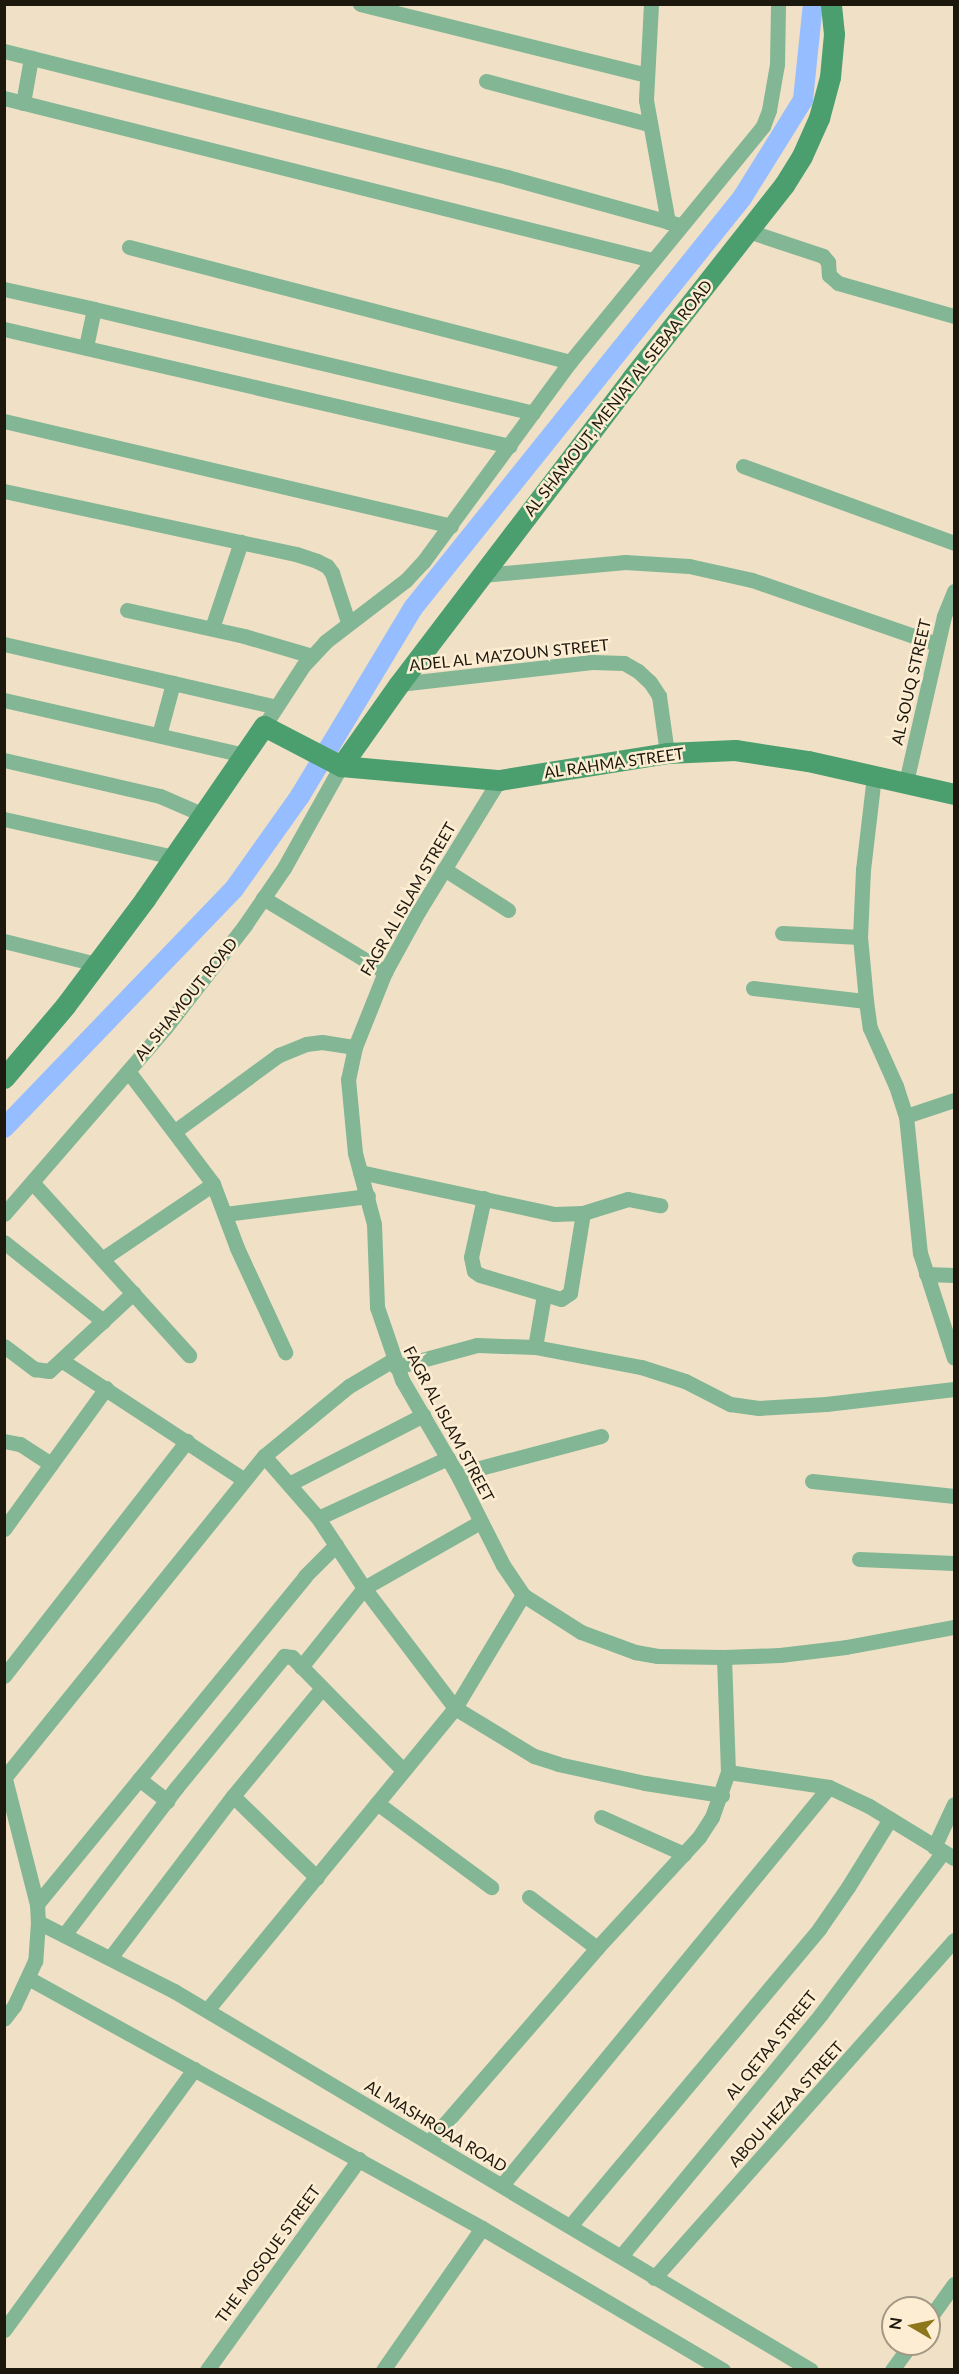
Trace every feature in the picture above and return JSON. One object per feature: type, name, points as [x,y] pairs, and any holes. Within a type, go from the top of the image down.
[{"type":"street","points":[[360,4],[646,75]]},
{"type":"street","points":[[651,4],[646,75],[650,124],[674,224]]},
{"type":"street","points":[[4,1078],[96,964],[204,815],[312,656],[348,622],[406,580],[451,526],[570,362],[652,260],[674,224],[739,158],[763,126],[769,110],[777,64],[778,4]]},
{"type":"street","name":"AL SHAMOUT, MENIAT AL SEBAA ROAD","points":[[335,764],[399,684],[796,166],[819,118],[830,77],[834,34],[831,4]]},
{"type":"street","points":[[4,51],[495,174],[674,224]]},
{"type":"street","points":[[23,103],[31,58]]},
{"type":"street","points":[[486,81],[650,124]]},
{"type":"street","points":[[4,98],[652,260]]},
{"type":"street","points":[[748,231],[823,256],[828,262],[829,275],[838,283],[954,315]]},
{"type":"street","points":[[129,248],[570,362]]},
{"type":"street","points":[[4,290],[94,309],[533,413]]},
{"type":"street","points":[[86,347],[94,309]]},
{"type":"street","points":[[4,329],[510,446]]},
{"type":"street","points":[[4,421],[451,526]]},
{"type":"street","points":[[743,466],[954,543]]},
{"type":"street","points":[[4,491],[296,554],[327,566],[332,573],[348,622]]},
{"type":"street","points":[[212,628],[241,542]]},
{"type":"street","points":[[482,575],[625,562],[689,566],[752,580],[937,644]]},
{"type":"street","name":"AL SOUQ STREET","points":[[906,782],[937,644],[949,617],[954,591]]},
{"type":"street","points":[[127,610],[212,628],[312,656]]},
{"type":"street","points":[[4,644],[276,706]]},
{"type":"street","name":"ADEL AL MA'ZOUN STREET","points":[[399,684],[600,661],[624,663],[638,671],[650,682],[659,696],[667,753]]},
{"type":"street","points":[[159,735],[173,683]]},
{"type":"street","points":[[4,700],[246,755]]},
{"type":"street","points":[[264,726],[335,764]]},
{"type":"street","name":"AL RAHMA STREET","points":[[335,764],[499,780],[667,753],[735,750],[807,761],[954,794]]},
{"type":"street","points":[[4,760],[160,796],[204,815]]},
{"type":"street","name":"AL SHAMOUT ROAD","points":[[4,1214],[166,1027],[263,898],[284,868],[335,764]]},
{"type":"street","points":[[874,776],[864,857],[860,937],[866,1001],[870,1028],[896,1086],[906,1116],[920,1253],[954,1358]]},
{"type":"street","name":"FAGR AL ISLAM STREET","points":[[499,780],[384,972],[355,1047],[348,1078],[355,1153],[374,1224],[377,1307],[394,1364],[457,1474],[480,1522],[523,1595],[581,1632],[635,1652],[658,1656],[724,1657],[780,1655],[846,1647],[954,1627]]},
{"type":"street","points":[[4,819],[174,857]]},
{"type":"street","points":[[444,869],[508,910]]},
{"type":"street","points":[[263,898],[384,972]]},
{"type":"street","points":[[782,933],[860,937]]},
{"type":"street","points":[[4,941],[96,964]]},
{"type":"street","points":[[753,988],[866,1001]]},
{"type":"street","points":[[175,1131],[279,1055],[306,1044],[322,1042],[355,1047]]},
{"type":"street","points":[[128,1071],[213,1184],[285,1352]]},
{"type":"street","points":[[906,1116],[954,1100]]},
{"type":"street","points":[[360,1172],[555,1214],[583,1213],[628,1199],[660,1205]]},
{"type":"street","points":[[32,1182],[189,1355]]},
{"type":"street","points":[[102,1259],[213,1184]]},
{"type":"street","points":[[225,1214],[368,1196]]},
{"type":"street","points":[[484,1198],[471,1257],[474,1270],[561,1299],[570,1293],[583,1213]]},
{"type":"street","points":[[4,1242],[103,1321]]},
{"type":"street","points":[[926,1274],[954,1275]]},
{"type":"street","points":[[4,1346],[41,1372],[49,1371],[133,1293]]},
{"type":"street","points":[[535,1347],[544,1295]]},
{"type":"street","points":[[4,2019],[28,1978],[35,1961],[38,1922],[37,1904],[5,1776],[243,1479],[264,1456],[349,1386],[394,1364],[477,1345],[535,1347],[641,1366],[685,1381],[741,1407],[826,1404],[954,1389]]},
{"type":"street","points":[[61,1360],[243,1479]]},
{"type":"street","points":[[4,1529],[106,1388]]},
{"type":"street","points":[[289,1484],[423,1415]]},
{"type":"street","points":[[457,1474],[601,1436]]},
{"type":"street","points":[[4,1441],[20,1444],[51,1464]]},
{"type":"street","points":[[4,1676],[187,1441]]},
{"type":"street","points":[[264,1456],[318,1518],[364,1588],[455,1707],[534,1756],[558,1764],[645,1784],[722,1795]]},
{"type":"street","points":[[318,1518],[448,1458]]},
{"type":"street","points":[[812,1481],[954,1496]]},
{"type":"street","points":[[301,1667],[364,1588],[480,1522]]},
{"type":"street","points":[[37,1904],[305,1576],[336,1545]]},
{"type":"street","points":[[859,1559],[954,1563]]},
{"type":"street","points":[[207,2010],[455,1707],[523,1595]]},
{"type":"street","points":[[64,1935],[278,1660],[288,1655],[403,1770]]},
{"type":"street","points":[[429,2142],[597,1948],[684,1854],[712,1817],[722,1795],[728,1772],[724,1657]]},
{"type":"street","points":[[110,1958],[233,1796],[322,1688]]},
{"type":"street","points":[[728,1772],[829,1787],[869,1806],[944,1852]]},
{"type":"street","points":[[139,1779],[167,1801]]},
{"type":"street","points":[[502,2185],[829,1787]]},
{"type":"street","points":[[233,1796],[317,1878]]},
{"type":"street","points":[[376,1803],[491,1887]]},
{"type":"street","name":"AL QETAA STREET","points":[[621,2256],[820,2014],[944,1852],[954,1804]]},
{"type":"street","points":[[601,1817],[684,1854]]},
{"type":"street","points":[[570,2226],[819,1929],[890,1819]]},
{"type":"street","points":[[529,1897],[597,1948]]},
{"type":"street","name":"AL MASHROAA ROAD","points":[[38,1922],[207,2010],[811,2370]]},
{"type":"street","name":"ABOU HEZAA STREET","points":[[654,2278],[954,1940]]},
{"type":"street","points":[[28,1978],[482,2228],[723,2370]]},
{"type":"street","points":[[4,2330],[194,2069]]},
{"type":"street","name":"THE MOSQUE STREET","points":[[207,2370],[359,2159]]},
{"type":"street","points":[[383,2370],[482,2228]]},
{"type":"street","points":[[941,2302],[954,2284]]},
{"type":"street","points":[[892,2370],[902,2356]]},
{"type":"waterway","points":[[4,1128],[234,889],[300,796],[413,608],[742,198],[803,100],[813,4]]}]
